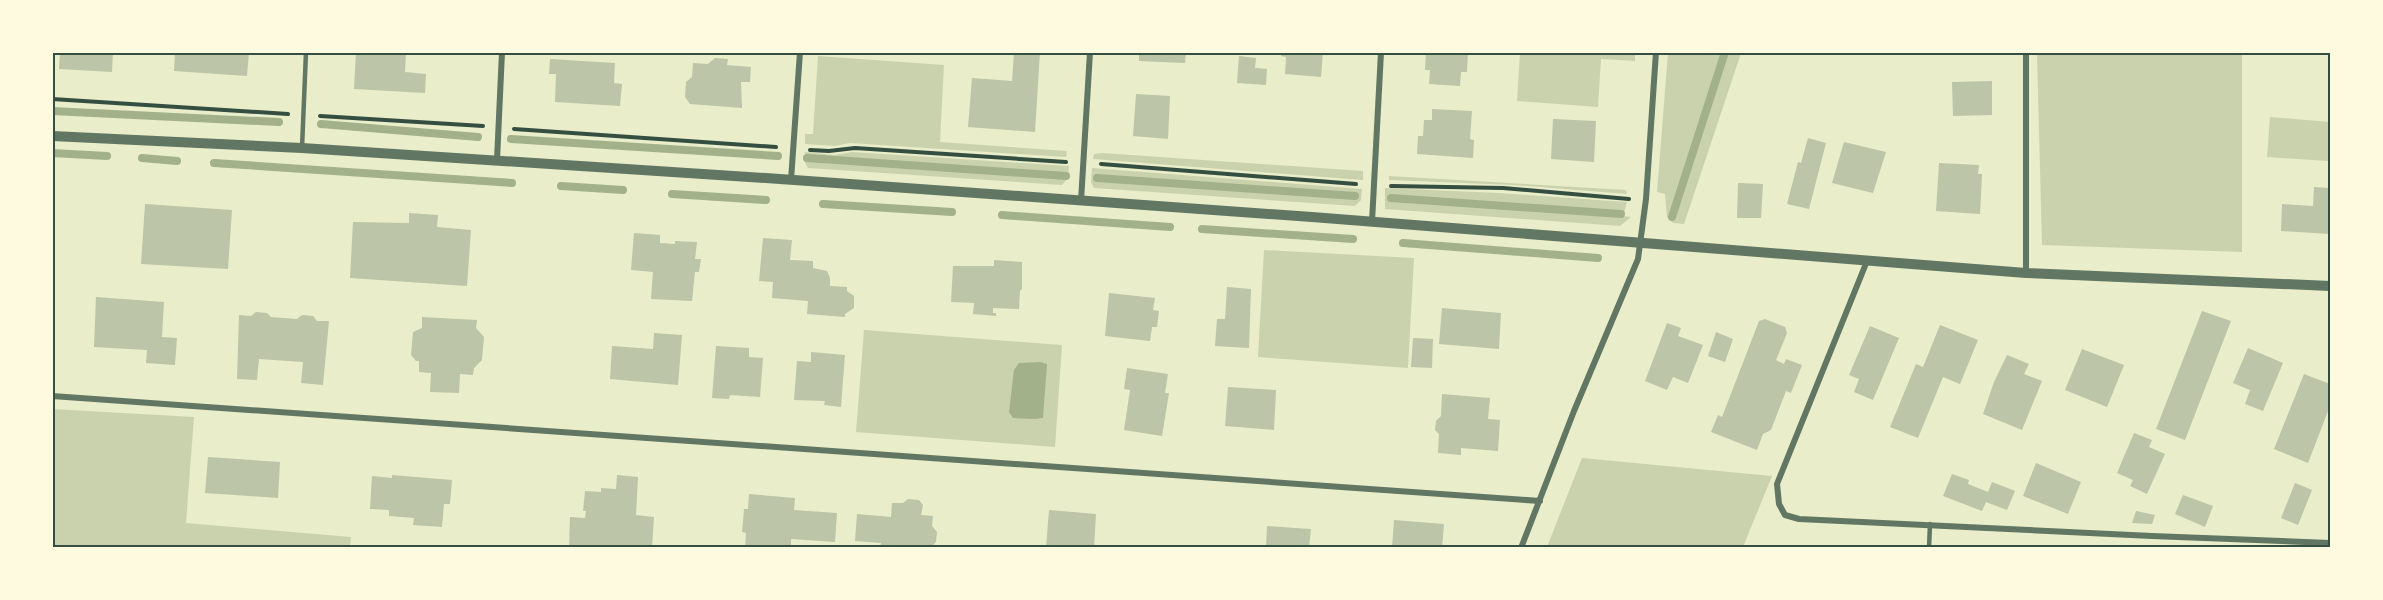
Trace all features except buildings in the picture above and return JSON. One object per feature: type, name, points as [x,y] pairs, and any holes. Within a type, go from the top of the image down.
[{"type":"street","points":[[496,160],[502,52]]},
{"type":"street","points":[[791,180],[800,52]]},
{"type":"street","points":[[1081,201],[1090,52]]},
{"type":"street","points":[[1372,222],[1381,52]]},
{"type":"street","points":[[1521,548],[1574,411],[1638,259],[1642,242],[1656,52]]},
{"type":"street","points":[[2026,52],[2026,273]]},
{"type":"street","points":[[52,135],[302,148],[791,180],[1642,242],[2026,273],[2331,286]]},
{"type":"street","points":[[1867,261],[1777,484],[1777,495],[1785,515],[1799,519],[2314,545],[2331,543]]},
{"type":"street","points":[[52,396],[1540,501]]},
{"type":"lane","points":[[302,148],[306,52]]},
{"type":"lane","points":[[1929,548],[1930,524]]},
{"type":"path","points":[[52,99],[829,151],[855,148],[1374,185],[1503,188],[1631,199]]},
{"type":"shaded area","points":[[1520,52],[1635,53],[1635,61],[1601,59],[1598,107],[1517,101]]},
{"type":"shaded area","points":[[1668,53],[1741,53],[1684,224],[1673,223],[1667,217],[1665,194],[1657,192]]},
{"type":"shaded area","points":[[2037,53],[2242,53],[2242,252],[2042,245]]},
{"type":"shaded area","points":[[818,56],[944,65],[940,142],[1067,151],[1066,157],[850,143],[834,146],[805,144],[805,134],[813,134]]},
{"type":"shaded area","points":[[2270,117],[2330,122],[2328,161],[2267,157]]},
{"type":"shaded area","points":[[805,152],[834,155],[852,152],[1069,166],[1068,178],[1062,185],[808,168],[804,161]]},
{"type":"shaded area","points":[[1094,154],[1363,171],[1363,180],[1093,159]]},
{"type":"shaded area","points":[[1092,168],[1362,189],[1361,200],[1355,206],[1094,188],[1091,182]]},
{"type":"shaded area","points":[[1389,176],[1626,190],[1627,194],[1513,185],[1389,180]]},
{"type":"shaded area","points":[[1385,188],[1627,202],[1623,216],[1631,217],[1620,226],[1385,209]]},
{"type":"shaded area","points":[[1264,250],[1414,258],[1408,368],[1258,357]]},
{"type":"shaded area","points":[[864,330],[1062,345],[1055,447],[856,432]]},
{"type":"shaded area","points":[[1019,363],[1047,364],[1043,418],[1013,418],[1009,412],[1014,370]]},
{"type":"shaded area","points":[[52,409],[194,417],[186,523],[351,537],[350,547],[53,547]]},
{"type":"shaded area","points":[[1582,458],[1772,476],[1743,547],[1547,547]]},
{"type":"waterway","points":[[1672,217],[1725,52]]},
{"type":"waterway","points":[[52,111],[279,122]]},
{"type":"waterway","points":[[321,124],[478,137]]},
{"type":"waterway","points":[[511,139],[778,156]]},
{"type":"waterway","points":[[52,153],[107,156]]},
{"type":"waterway","points":[[142,158],[177,161]]},
{"type":"waterway","points":[[807,158],[1066,176]]},
{"type":"waterway","points":[[214,163],[512,183]]},
{"type":"waterway","points":[[1097,178],[1355,196]]},
{"type":"waterway","points":[[561,186],[623,190]]},
{"type":"waterway","points":[[672,194],[766,200]]},
{"type":"waterway","points":[[1391,198],[1621,214]]},
{"type":"waterway","points":[[823,204],[952,212]]},
{"type":"waterway","points":[[1002,215],[1170,227]]},
{"type":"waterway","points":[[1202,229],[1353,239]]},
{"type":"waterway","points":[[1403,243],[1598,258]]}]
